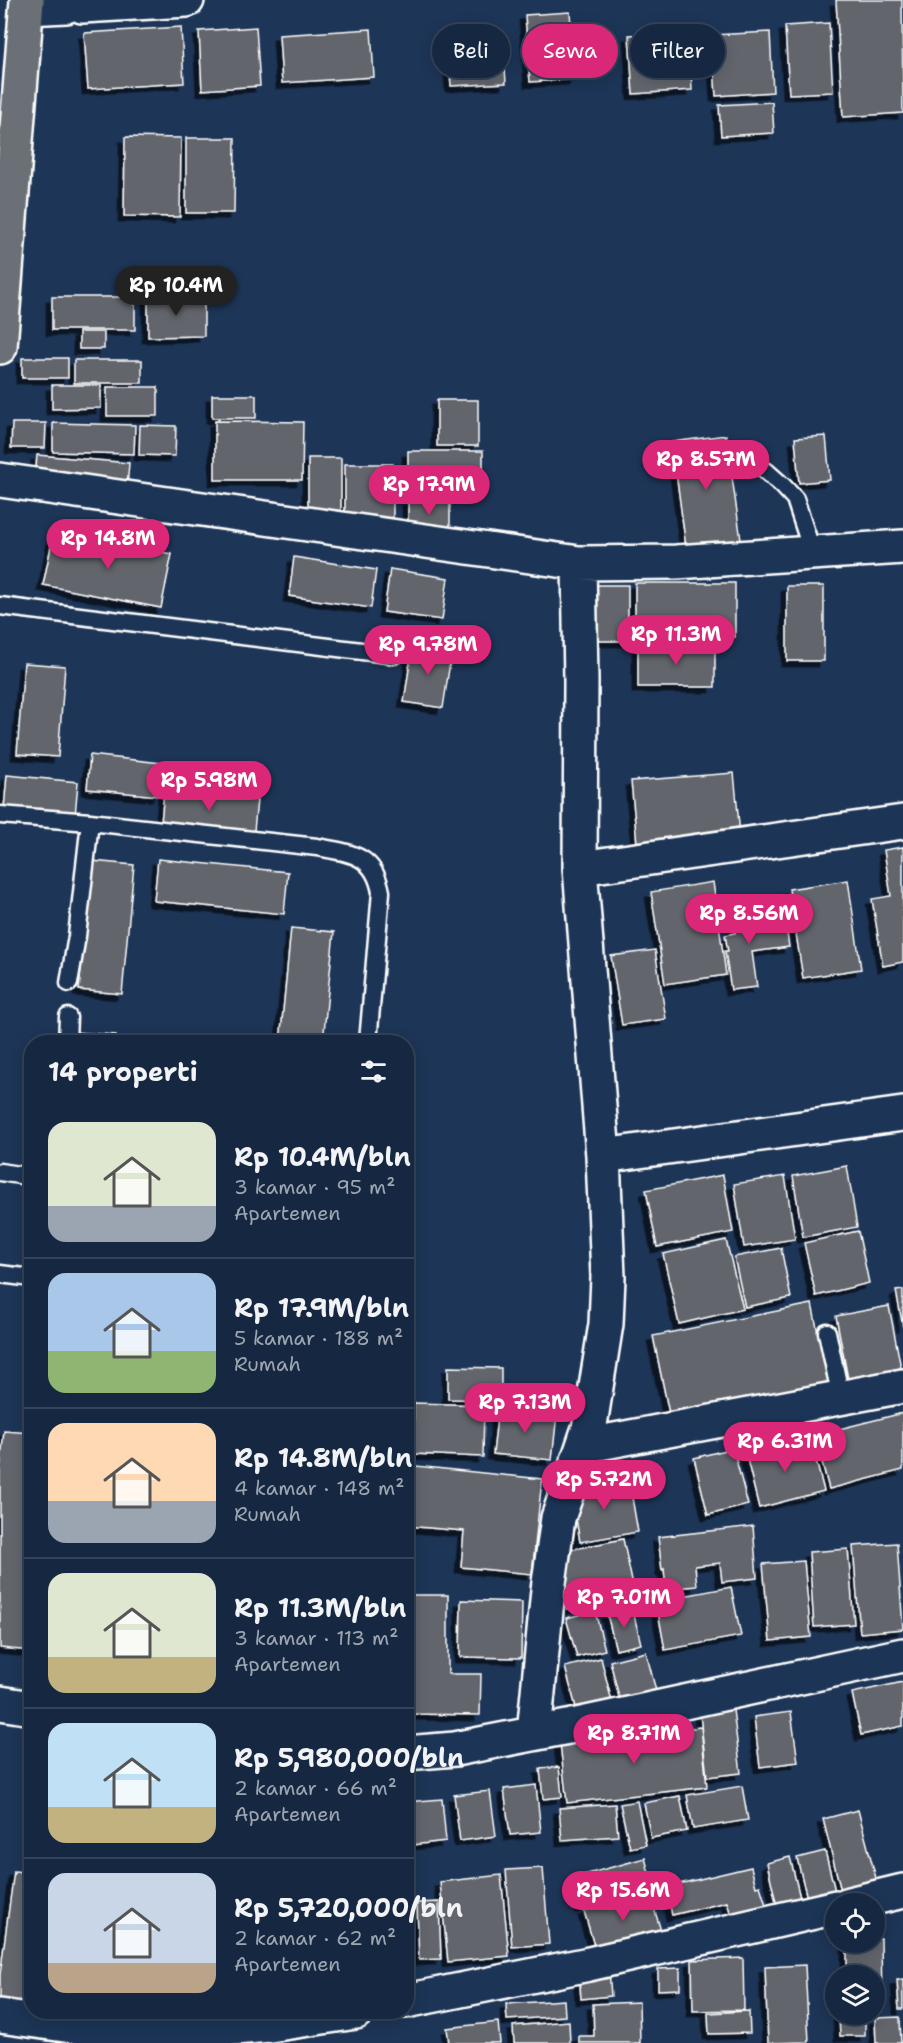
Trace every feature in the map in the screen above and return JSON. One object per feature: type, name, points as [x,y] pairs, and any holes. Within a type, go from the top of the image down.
[{"type":"main road","points":[[0,347],[27,4]]},
{"type":"street","points":[[27,4],[74,6],[187,0]]},
{"type":"street","points":[[0,480],[579,563],[676,562],[903,547]]},
{"type":"street","points":[[534,1733],[548,1590],[558,1518],[590,1425],[606,1324],[607,1242],[603,1156],[580,868],[579,563]]},
{"type":"street","points":[[580,868],[903,822]]},
{"type":"street","points":[[603,1156],[903,1114]]},
{"type":"street","points":[[583,1446],[903,1386]]},
{"type":"street","points":[[414,1752],[455,1749],[903,1654]]},
{"type":"street","points":[[0,1703],[24,1707]]},
{"type":"street","points":[[885,1895],[903,1891]]},
{"type":"street","points":[[414,1999],[589,1964],[825,1909]]},
{"type":"street","points":[[0,2016],[115,2032],[210,2030],[310,2019]]},
{"type":"lane","points":[[766,471],[795,499],[813,554]]},
{"type":"lane","points":[[0,606],[394,655]]},
{"type":"lane","points":[[0,815],[90,822],[317,847],[346,852],[362,858],[373,868],[381,892],[369,1035]]},
{"type":"lane","points":[[69,983],[77,936],[90,822]]},
{"type":"lane","points":[[67,1035],[68,1017]]},
{"type":"lane","points":[[0,1172],[24,1176]]},
{"type":"lane","points":[[0,1274],[24,1277]]},
{"type":"lane","points":[[827,1332],[841,1398]]},
{"type":"building","points":[[836,0],[902,0],[903,113],[843,117]]},
{"type":"building","points":[[570,12],[571,24],[526,24],[525,15]]},
{"type":"building","points":[[829,23],[833,92],[789,94],[785,26]]},
{"type":"building","points":[[181,27],[184,83],[88,89],[84,33]]},
{"type":"building","points":[[256,27],[260,86],[202,90],[199,31]]},
{"type":"building","points":[[371,29],[374,77],[282,83],[279,35]]},
{"type":"building","points":[[770,32],[773,92],[716,96],[715,78],[725,78],[725,34]]},
{"type":"building","points":[[450,78],[506,78],[506,83],[451,86]]},
{"type":"building","points":[[530,78],[575,78],[575,79],[530,82]]},
{"type":"building","points":[[632,78],[691,78],[692,90],[633,94]]},
{"type":"building","points":[[772,102],[774,133],[721,136],[719,105]]},
{"type":"building","points":[[125,137],[181,138],[180,217],[124,216]]},
{"type":"building","points":[[186,138],[235,138],[234,213],[186,213]]},
{"type":"building","points":[[52,297],[135,297],[135,330],[52,330]]},
{"type":"building","points":[[148,297],[204,297],[204,336],[148,337]]},
{"type":"building","points":[[79,332],[104,332],[104,349],[79,349]]},
{"type":"building","points":[[22,358],[68,358],[68,378],[22,378]]},
{"type":"building","points":[[74,360],[142,360],[142,383],[74,383]]},
{"type":"building","points":[[52,385],[101,385],[101,408],[52,409]]},
{"type":"building","points":[[107,387],[158,387],[158,416],[107,416]]},
{"type":"building","points":[[212,395],[256,395],[256,418],[212,418]]},
{"type":"building","points":[[437,400],[478,400],[478,446],[437,446]]},
{"type":"building","points":[[215,421],[303,422],[302,480],[215,480]]},
{"type":"building","points":[[12,423],[46,423],[45,448],[11,448]]},
{"type":"building","points":[[53,423],[135,425],[134,454],[53,452]]},
{"type":"building","points":[[140,425],[176,426],[175,456],[139,455]]},
{"type":"building","points":[[726,435],[741,540],[686,547],[672,442]]},
{"type":"building","points":[[826,436],[830,480],[799,483],[795,438]]},
{"type":"building","points":[[408,451],[483,451],[483,496],[408,495]]},
{"type":"building","points":[[37,455],[129,463],[127,488],[35,480]]},
{"type":"building","points":[[308,458],[341,458],[341,522],[308,522]]},
{"type":"building","points":[[345,464],[393,464],[393,523],[345,523]]},
{"type":"building","points":[[408,500],[450,500],[450,532],[408,532]]},
{"type":"building","points":[[54,532],[172,554],[161,608],[43,585]]},
{"type":"building","points":[[294,557],[376,570],[371,608],[289,596]]},
{"type":"building","points":[[390,569],[448,578],[442,620],[384,612]]},
{"type":"building","points":[[635,583],[735,583],[735,637],[635,637]]},
{"type":"building","points":[[593,585],[628,585],[628,641],[593,641]]},
{"type":"building","points":[[787,586],[824,586],[824,661],[787,661]]},
{"type":"building","points":[[413,643],[452,649],[443,708],[404,702]]},
{"type":"building","points":[[638,644],[715,644],[715,687],[638,687]]},
{"type":"building","points":[[24,663],[65,666],[58,757],[17,754]]},
{"type":"building","points":[[90,755],[161,763],[158,796],[87,789]]},
{"type":"building","points":[[734,773],[740,834],[637,843],[631,781]]},
{"type":"building","points":[[7,775],[78,782],[75,816],[4,809]]},
{"type":"building","points":[[164,792],[257,800],[254,831],[161,823]]},
{"type":"building","points":[[903,847],[903,962],[883,966],[872,899],[891,896],[884,850]]},
{"type":"building","points":[[158,859],[288,872],[284,914],[154,901]]},
{"type":"building","points":[[92,861],[134,865],[122,994],[79,990]]},
{"type":"building","points":[[848,880],[861,969],[803,978],[789,889]]},
{"type":"building","points":[[713,882],[726,975],[665,984],[651,892]]},
{"type":"building","points":[[757,904],[761,929],[786,926],[789,947],[752,952],[757,987],[731,990],[725,935],[735,933],[731,907]]},
{"type":"building","points":[[291,928],[334,932],[324,1035],[281,1035]]},
{"type":"building","points":[[655,950],[666,1019],[622,1025],[611,956]]},
{"type":"building","points":[[73,1032],[116,1035],[73,1035]]},
{"type":"building","points":[[847,1166],[857,1227],[803,1237],[793,1176]]},
{"type":"building","points":[[723,1175],[733,1232],[657,1247],[646,1190]]},
{"type":"building","points":[[785,1176],[795,1239],[744,1247],[734,1184]]},
{"type":"building","points":[[858,1231],[869,1283],[816,1296],[804,1243]]},
{"type":"building","points":[[726,1240],[743,1309],[679,1324],[663,1254]]},
{"type":"building","points":[[781,1248],[791,1298],[745,1307],[734,1257]]},
{"type":"building","points":[[903,1290],[903,1327],[896,1291]]},
{"type":"building","points":[[812,1304],[830,1391],[671,1423],[653,1336]]},
{"type":"building","points":[[889,1306],[901,1368],[848,1379],[836,1316]]},
{"type":"building","points":[[448,1367],[501,1368],[501,1400],[448,1399]]},
{"type":"building","points":[[414,1403],[484,1405],[483,1457],[414,1454]]},
{"type":"building","points":[[498,1408],[557,1414],[552,1460],[493,1454]]},
{"type":"building","points":[[903,1413],[903,1470],[829,1489],[815,1435]]},
{"type":"building","points":[[4,1431],[24,1432],[24,1650],[0,1648],[0,1470]]},
{"type":"building","points":[[810,1438],[824,1491],[759,1508],[746,1455]]},
{"type":"building","points":[[733,1448],[748,1505],[708,1515],[694,1458]]},
{"type":"building","points":[[414,1466],[542,1479],[532,1574],[461,1567],[464,1531],[414,1527]]},
{"type":"building","points":[[629,1480],[638,1532],[580,1542],[571,1489]]},
{"type":"building","points":[[753,1526],[757,1578],[722,1582],[720,1563],[695,1566],[697,1586],[666,1589],[658,1537]]},
{"type":"building","points":[[623,1539],[635,1595],[567,1609],[555,1553]]},
{"type":"building","points":[[897,1543],[903,1629],[860,1633],[853,1546]]},
{"type":"building","points":[[848,1549],[854,1624],[814,1627],[809,1552]]},
{"type":"building","points":[[804,1561],[811,1637],[770,1641],[763,1564]]},
{"type":"building","points":[[731,1587],[741,1636],[665,1650],[656,1601]]},
{"type":"building","points":[[414,1595],[448,1595],[448,1674],[481,1674],[480,1715],[414,1714]]},
{"type":"building","points":[[461,1600],[522,1602],[521,1658],[460,1657]]},
{"type":"building","points":[[632,1607],[641,1644],[616,1650],[607,1614]]},
{"type":"building","points":[[595,1611],[605,1650],[577,1657],[566,1618]]},
{"type":"building","points":[[646,1652],[656,1691],[620,1701],[610,1661]]},
{"type":"building","points":[[601,1658],[612,1702],[577,1711],[565,1667]]},
{"type":"building","points":[[903,1682],[903,1726],[861,1735],[852,1693]]},
{"type":"building","points":[[733,1710],[741,1773],[707,1777],[700,1714]]},
{"type":"building","points":[[791,1712],[798,1762],[760,1767],[754,1717]]},
{"type":"building","points":[[701,1727],[707,1787],[567,1803],[560,1743]]},
{"type":"building","points":[[559,1767],[562,1797],[543,1799],[540,1769]]},
{"type":"building","points":[[536,1785],[541,1832],[510,1835],[504,1789]]},
{"type":"building","points":[[742,1786],[748,1820],[693,1829],[687,1795]]},
{"type":"building","points":[[490,1791],[496,1836],[460,1841],[454,1795]]},
{"type":"building","points":[[680,1796],[687,1831],[651,1838],[644,1803]]},
{"type":"building","points":[[442,1799],[446,1841],[414,1845],[414,1801]]},
{"type":"building","points":[[637,1801],[646,1845],[630,1848],[620,1804]]},
{"type":"building","points":[[615,1804],[618,1836],[562,1840],[559,1808]]},
{"type":"building","points":[[858,1810],[877,1882],[841,1891],[823,1819]]},
{"type":"building","points":[[825,1851],[836,1893],[825,1893],[825,1902],[809,1906],[797,1858]]},
{"type":"building","points":[[790,1857],[802,1906],[778,1911],[767,1863]]},
{"type":"building","points":[[645,1858],[653,1888],[581,1907],[573,1878]]},
{"type":"building","points":[[751,1867],[756,1887],[760,1886],[767,1908],[732,1918],[727,1902],[672,1915],[666,1887]]},
{"type":"building","points":[[543,1868],[549,1944],[512,1947],[506,1870]]},
{"type":"building","points":[[14,1871],[24,1872],[24,2002],[0,1999],[0,1975]]},
{"type":"building","points":[[501,1875],[509,1956],[448,1962],[440,1882]]},
{"type":"building","points":[[649,1892],[662,1934],[596,1952],[584,1911]]},
{"type":"building","points":[[439,1902],[441,1959],[419,1960],[417,1903]]},
{"type":"building","points":[[847,1953],[881,1953],[881,1965],[847,1965]]},
{"type":"building","points":[[743,1958],[744,2010],[693,2011],[692,1960]]},
{"type":"building","points":[[805,1965],[809,2042],[768,2043],[765,1967]]},
{"type":"building","points":[[680,1968],[680,1989],[658,1990],[658,1969]]},
{"type":"building","points":[[609,1969],[611,1996],[581,1999],[579,1971]]},
{"type":"building","points":[[897,1980],[903,1980],[903,2009],[899,2009]]},
{"type":"building","points":[[564,2000],[565,2016],[507,2020],[506,2004]]},
{"type":"building","points":[[639,2002],[640,2043],[579,2043],[579,2036],[594,2036],[593,2004]]},
{"type":"building","points":[[749,2011],[750,2033],[709,2034],[708,2013]]},
{"type":"building","points":[[900,2017],[901,2043],[876,2043],[875,2025],[885,2025],[885,2018]]},
{"type":"building","points":[[569,2021],[570,2043],[514,2043],[513,2026]]},
{"type":"building","points":[[498,2022],[500,2043],[449,2043],[447,2028]]},
{"type":"building","points":[[840,2025],[865,2025],[865,2036],[840,2036]]}]
